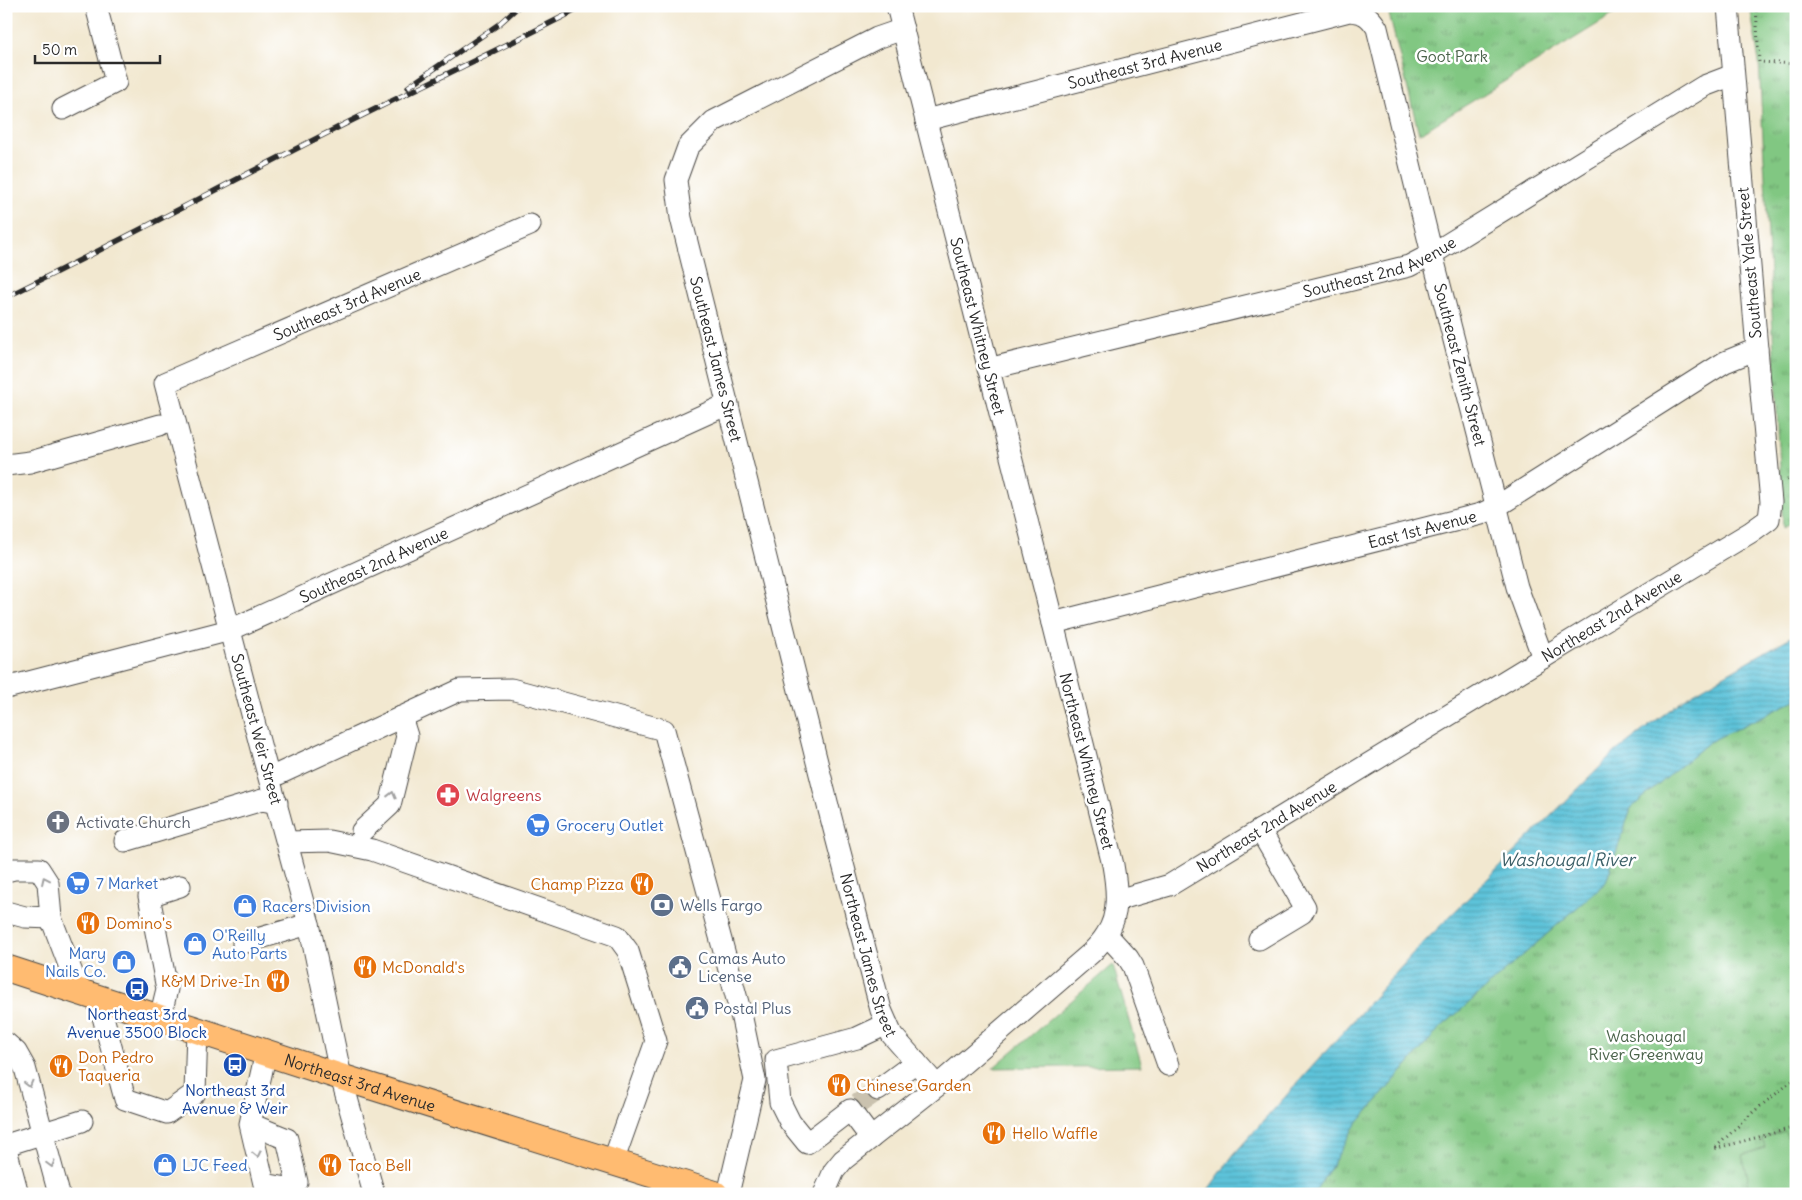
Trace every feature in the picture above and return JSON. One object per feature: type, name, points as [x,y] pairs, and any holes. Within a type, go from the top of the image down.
[{"type":"main road","name":"Northeast 3rd Avenue","points":[[6,968],[342,1077],[715,1194]]},
{"type":"street","points":[[63,109],[116,82],[96,6]]},
{"type":"street","name":"Southeast Whitney Street","points":[[897,6],[1053,622]]},
{"type":"street","name":"Southeast Yale Street","points":[[1728,6],[1771,502],[1769,519]]},
{"type":"street","name":"Southeast 3rd Avenue","points":[[926,120],[1349,10],[1364,12]]},
{"type":"street","name":"Southeast Zenith Street","points":[[1364,12],[1372,20],[1376,28],[1517,587],[1543,658]]},
{"type":"street","name":"Southeast James Street","points":[[829,810],[681,218],[676,180],[688,147],[714,121],[877,38],[903,28]]},
{"type":"street","name":"Southeast 2nd Avenue","points":[[988,369],[1409,266],[1432,254],[1704,86],[1733,75]]},
{"type":"street","name":"Southeast 3rd Avenue","points":[[165,383],[530,225]]},
{"type":"street","name":"East 1st Avenue","points":[[1053,622],[1472,516],[1496,507],[1725,362],[1757,349]]},
{"type":"street","name":"Southeast Weir Street","points":[[165,383],[309,924],[342,1077],[374,1194]]},
{"type":"street","name":"Southeast 2nd Avenue","points":[[6,688],[230,630],[728,404]]},
{"type":"street","points":[[6,465],[30,462],[160,425]]},
{"type":"street","name":"Northeast 2nd Avenue","points":[[1117,900],[1170,886],[1751,532],[1769,519]]},
{"type":"street","name":"Northeast Whitney Street","points":[[1053,622],[1113,866],[1117,900]]},
{"type":"street","points":[[270,778],[460,690],[511,689],[664,730],[741,1014],[755,1080],[728,1194]]},
{"type":"street","points":[[362,831],[390,804],[407,736],[401,718]]},
{"type":"street","points":[[125,841],[262,800],[277,803]]},
{"type":"street","name":"Northeast James Street","points":[[829,810],[881,1010],[892,1035],[937,1086]]},
{"type":"street","points":[[1259,939],[1302,913],[1305,908],[1260,830]]},
{"type":"street","points":[[287,842],[329,841],[372,850],[617,936],[628,951],[656,1041],[613,1162]]},
{"type":"street","points":[[6,871],[14,869],[39,869],[48,883],[51,918],[88,994],[125,1099],[167,1113],[195,1093],[198,1030]]},
{"type":"street","points":[[160,1018],[167,989],[149,896],[180,886]]},
{"type":"street","points":[[824,1194],[834,1171],[843,1160],[937,1086],[1090,953],[1107,935],[1117,900]]},
{"type":"street","points":[[6,912],[24,917],[51,918]]},
{"type":"street","points":[[243,943],[309,924]]},
{"type":"street","points":[[1107,935],[1133,966],[1168,1065]]},
{"type":"street","points":[[871,1138],[854,1107],[807,1143],[790,1122],[780,1102],[776,1060],[858,1038],[887,1024]]},
{"type":"street","points":[[6,1042],[16,1052],[25,1068],[59,1194]]},
{"type":"street","points":[[250,1124],[287,1139],[297,1182],[287,1188],[264,1184],[250,1124],[266,1052]]},
{"type":"street","points":[[878,1090],[916,1062]]},
{"type":"street","points":[[18,1194],[6,1147],[82,1121]]},
{"type":"path","points":[[1756,6],[1759,62],[1796,64]]},
{"type":"path","points":[[1796,1078],[1754,1112],[1714,1149],[1796,1127]]},
{"type":"green space","name":"Goot Park","points":[[1387,6],[1627,6],[1419,134]]},
{"type":"green space","points":[[1750,6],[1796,6],[1796,520],[1783,528],[1759,62]]},
{"type":"green space","name":"Washougal River Greenway","points":[[1796,700],[1796,1194],[1313,1194],[1354,1127],[1438,1030],[1606,882],[1631,808],[1709,742]]},
{"type":"green space","points":[[1113,965],[1142,1066],[993,1068]]},
{"type":"green space","points":[[1785,1131],[1788,1140],[1796,1138],[1796,1194],[1746,1194],[1749,1181],[1742,1155],[1765,1148],[1762,1138]]},
{"type":"water","name":"Washougal River","points":[[1796,634],[1796,700],[1709,742],[1631,808],[1606,882],[1438,1030],[1354,1127],[1313,1194],[1205,1194],[1234,1154],[1420,946],[1614,753],[1685,698]]},
{"type":"tunnel","points":[[858,1104],[878,1090]]},
{"type":"railway","points":[[408,87],[499,24],[519,6]]},
{"type":"railway","points":[[6,297],[353,120],[584,6]]},
{"type":"place","name":"Walgreens","points":[[448,795]]},
{"type":"place","name":"Activate Church","points":[[58,822]]},
{"type":"place","name":"Grocery Outlet","points":[[538,825]]},
{"type":"place","name":"7 Market","points":[[78,883]]},
{"type":"place","name":"Champ Pizza","points":[[642,884]]},
{"type":"place","name":"Wells Fargo","points":[[662,905]]},
{"type":"place","name":"Racers Division","points":[[245,906]]},
{"type":"place","name":"Domino's","points":[[88,923]]},
{"type":"place","name":"O'Reilly Auto Parts","points":[[195,944]]},
{"type":"place","name":"Mary Nails Co.","points":[[124,962]]},
{"type":"place","name":"McDonald's","points":[[365,967]]},
{"type":"place","name":"Camas Auto License","points":[[680,967]]},
{"type":"place","name":"K&M Drive-In","points":[[278,981]]},
{"type":"place","name":"Northeast 3rd Avenue 3500 Block","points":[[137,989]]},
{"type":"place","name":"Postal Plus","points":[[697,1008]]},
{"type":"place","name":"Northeast 3rd Avenue & Weir","points":[[235,1065]]},
{"type":"place","name":"Don Pedro Taqueria","points":[[61,1066]]},
{"type":"place","name":"Chinese Garden","points":[[839,1085]]},
{"type":"place","name":"Hello Waffle","points":[[994,1133]]},
{"type":"place","name":"LJC Feed","points":[[165,1165]]},
{"type":"place","name":"Taco Bell","points":[[330,1165]]}]
